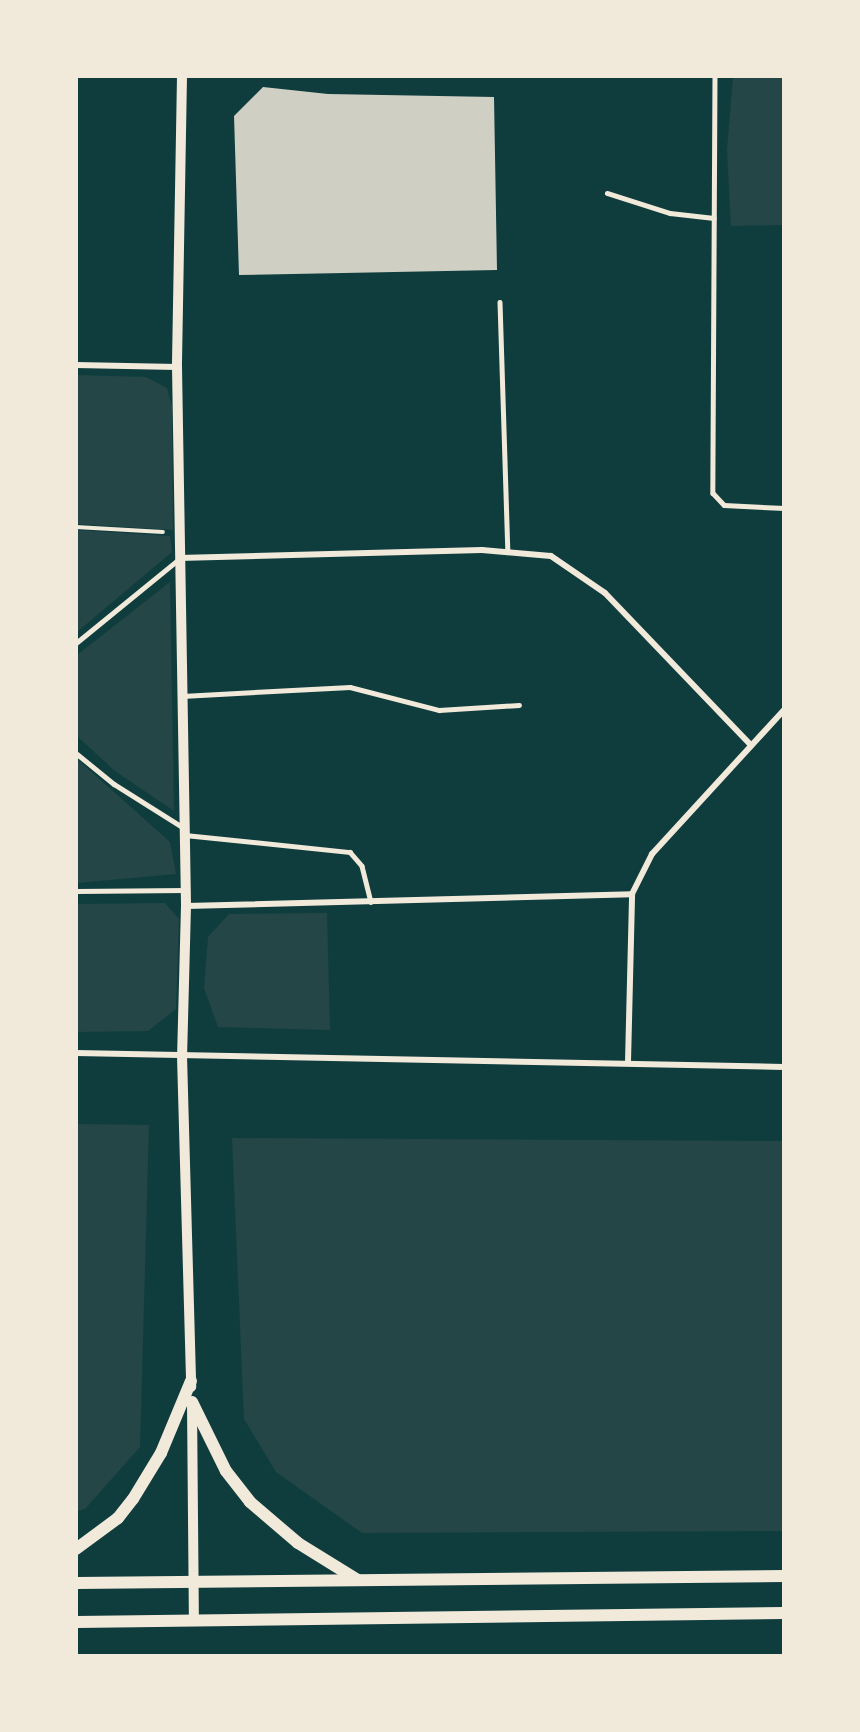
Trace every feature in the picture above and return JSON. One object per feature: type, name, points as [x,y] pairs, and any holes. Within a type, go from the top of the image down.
[{"type":"main road","points":[[76,1549],[118,1518],[133,1499],[161,1453],[191,1381]]},
{"type":"main road","points":[[192,1402],[226,1471],[250,1502],[298,1543],[358,1580]]},
{"type":"main road","points":[[76,1582],[783,1576]]},
{"type":"main road","points":[[76,1622],[783,1613]]},
{"type":"street","points":[[182,76],[177,367],[186,890],[182,1056],[192,1402],[194,1621]]},
{"type":"street","points":[[76,365],[177,367]]},
{"type":"street","points":[[179,558],[508,551],[551,556],[580,573],[605,593],[751,745]]},
{"type":"street","points":[[628,1062],[632,894],[652,854],[783,710]]},
{"type":"street","points":[[186,906],[372,903],[632,894]]},
{"type":"street","points":[[76,1053],[628,1062],[783,1067]]},
{"type":"lane","points":[[715,76],[714,494],[724,506],[783,508]]},
{"type":"lane","points":[[606,193],[670,213],[714,218]]},
{"type":"lane","points":[[500,302],[508,551]]},
{"type":"lane","points":[[76,643],[179,558]]},
{"type":"lane","points":[[182,696],[350,687],[438,710],[519,705]]},
{"type":"lane","points":[[76,753],[114,784],[185,831],[350,852],[362,866],[372,903]]},
{"type":"lane","points":[[76,891],[186,890]]},
{"type":"path","points":[[76,528],[179,533]]},
{"type":"shaded area","points":[[733,76],[783,77],[783,225],[731,226],[727,150]]},
{"type":"shaded area","points":[[76,375],[146,377],[167,388],[172,406],[173,530],[77,524]]},
{"type":"shaded area","points":[[77,530],[170,536],[172,552],[77,632]]},
{"type":"shaded area","points":[[170,582],[174,811],[115,771],[76,735],[77,655]]},
{"type":"shaded area","points":[[76,758],[170,842],[176,874],[77,883]]},
{"type":"shaded area","points":[[165,903],[179,919],[176,1009],[148,1031],[77,1032],[77,904]]},
{"type":"shaded area","points":[[327,913],[330,1030],[218,1027],[204,988],[208,937],[229,914]]},
{"type":"shaded area","points":[[77,1124],[149,1125],[140,1447],[85,1509],[77,1511]]},
{"type":"shaded area","points":[[232,1138],[783,1141],[783,1531],[362,1533],[276,1472],[244,1419]]},
{"type":"building","points":[[263,87],[328,94],[494,97],[497,270],[239,275],[234,116]]}]
